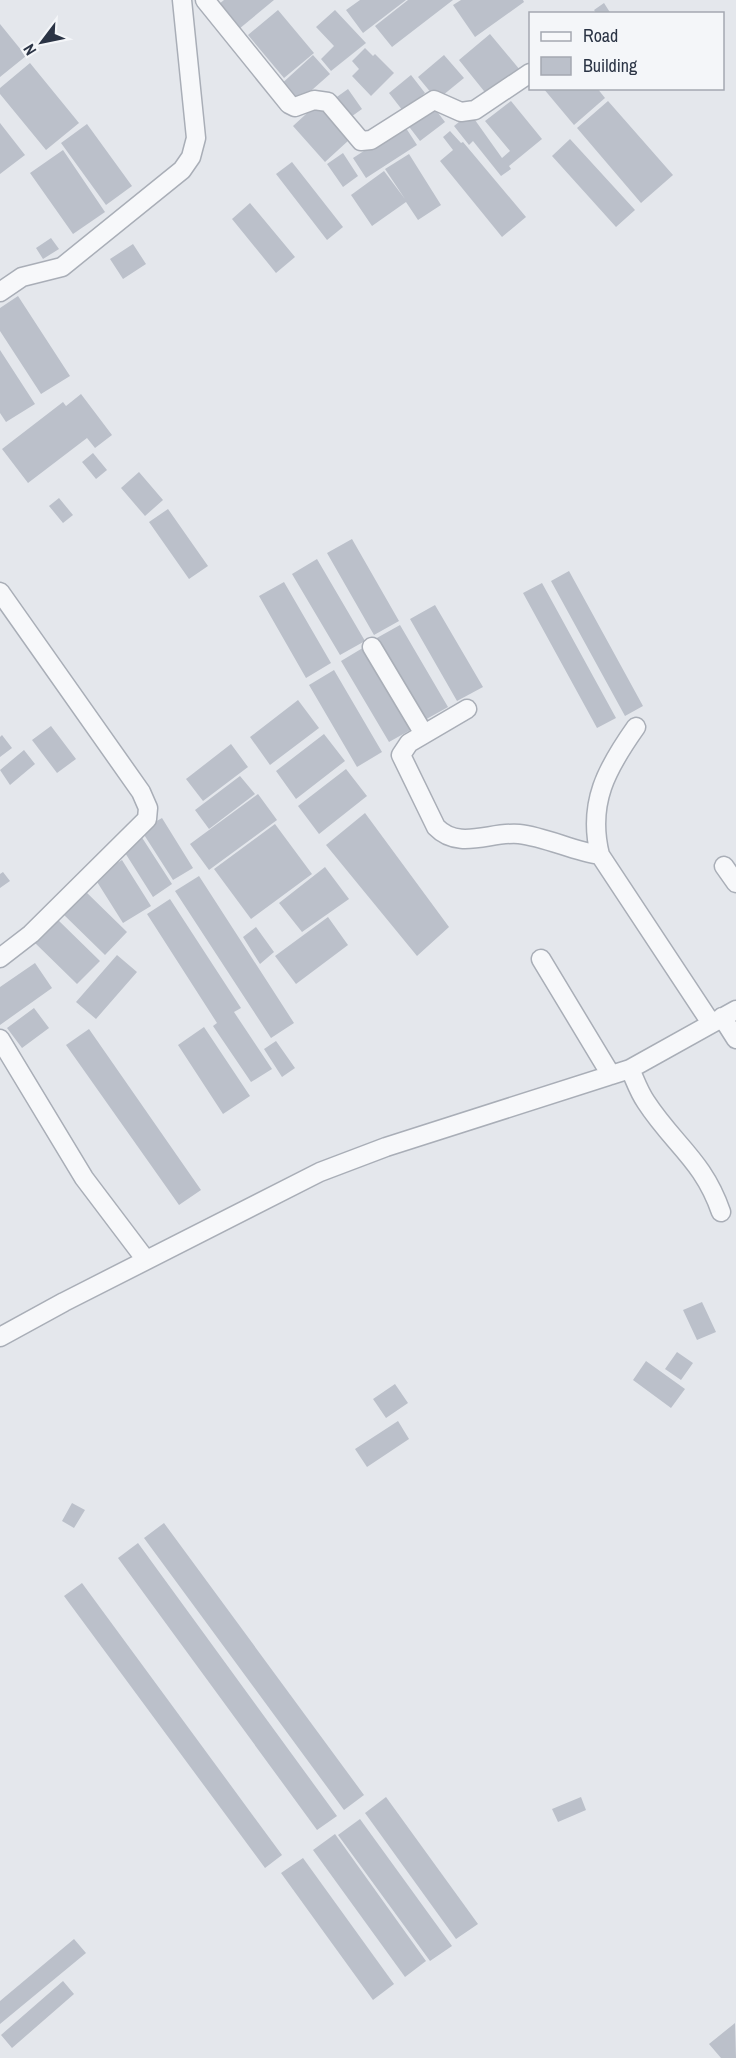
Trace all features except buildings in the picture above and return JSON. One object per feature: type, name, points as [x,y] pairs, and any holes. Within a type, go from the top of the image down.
[{"type":"street","points":[[0,292],[22,277],[63,267],[182,170],[191,157],[196,138],[182,0]]},
{"type":"street","points":[[205,0],[289,104],[295,107],[314,100],[328,102],[361,141],[371,140],[427,102],[434,100],[461,112],[475,110],[529,74]]},
{"type":"street","points":[[0,592],[141,792],[148,808],[147,819],[31,934],[0,958]]},
{"type":"street","points":[[372,647],[424,734]]},
{"type":"street","points":[[466,709],[410,743],[401,755],[436,827],[445,836],[474,839],[519,834],[600,855]]},
{"type":"street","points":[[636,727],[616,755],[598,797],[594,832],[600,855],[723,1017],[736,1039]]},
{"type":"street","points":[[724,866],[736,883]]},
{"type":"street","points":[[540,959],[610,1075]]},
{"type":"street","points":[[0,1337],[320,1172],[386,1148],[630,1069],[723,1017]]},
{"type":"street","points":[[0,1039],[84,1178],[146,1260]]},
{"type":"street","points":[[630,1069],[645,1102],[699,1166],[713,1188],[721,1212]]}]
